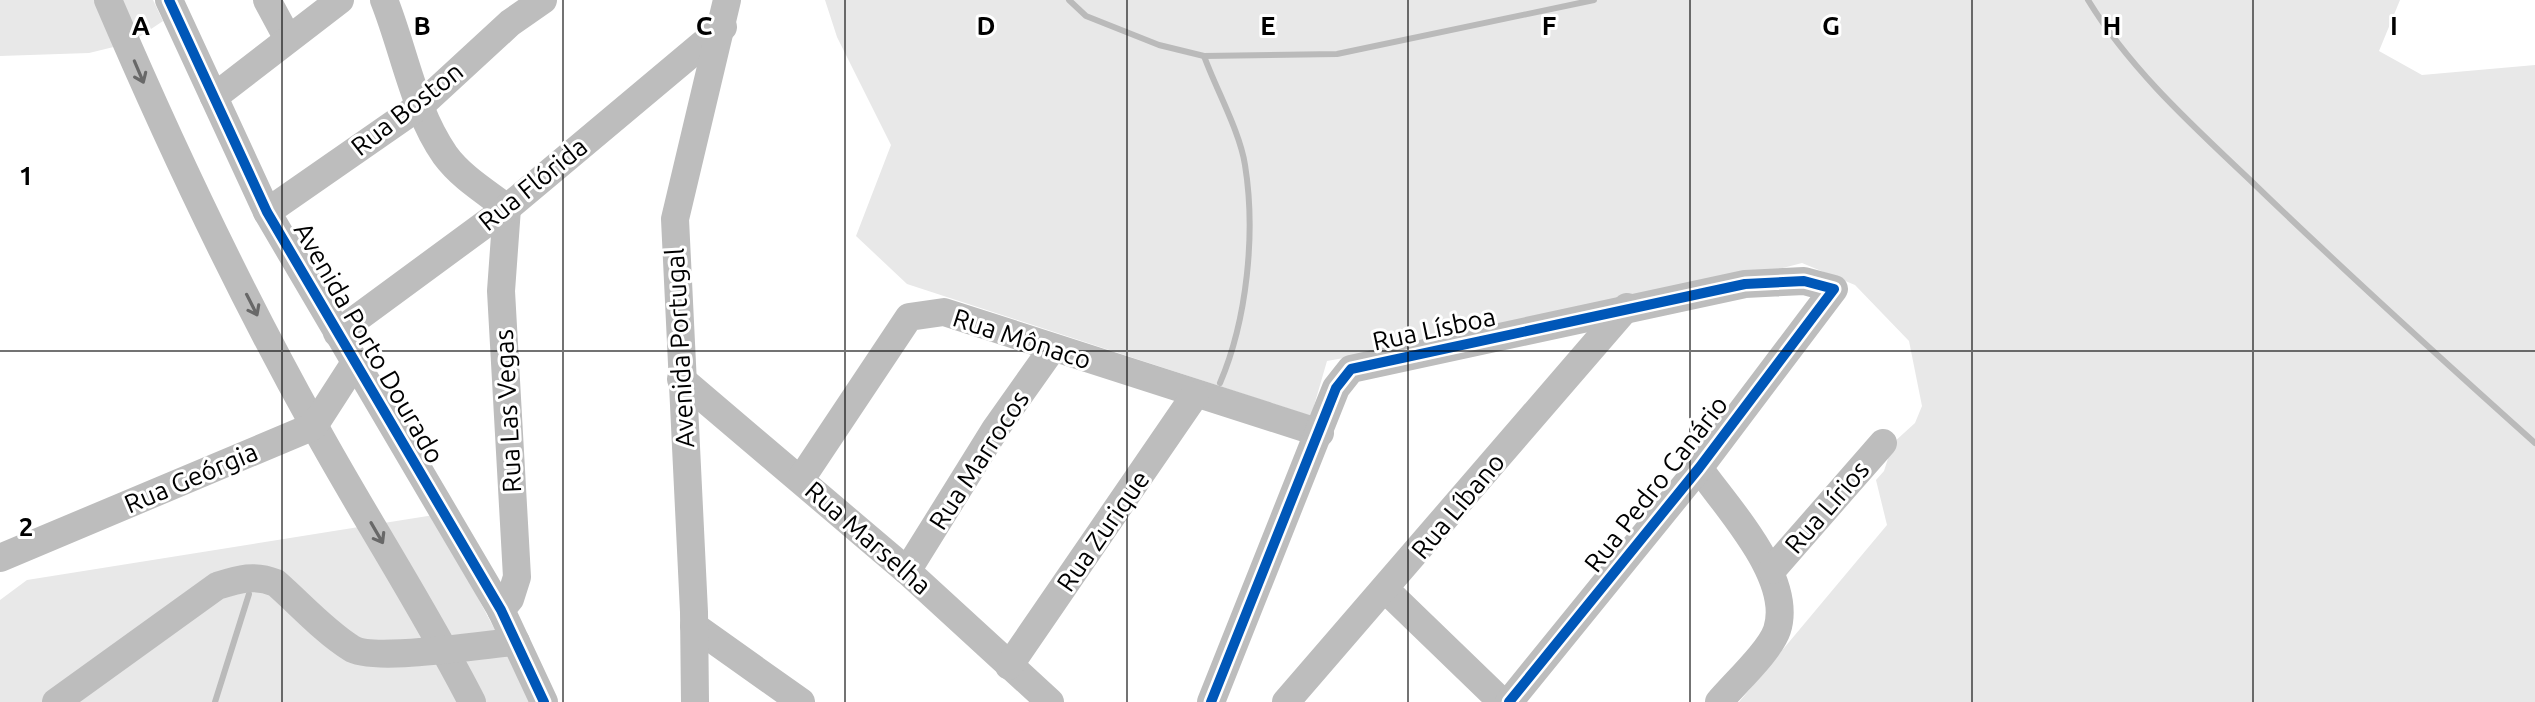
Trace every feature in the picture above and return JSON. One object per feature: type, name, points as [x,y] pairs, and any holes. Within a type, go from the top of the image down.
[{"type":"street","points":[[108,0],[174,153],[314,426],[444,647],[472,702]]},
{"type":"street","name":"Avenida Porto Dourado","points":[[169,0],[267,212],[501,610],[544,702]]},
{"type":"street","points":[[267,0],[288,39]]},
{"type":"street","points":[[214,97],[340,0]]},
{"type":"street","points":[[384,0],[421,105],[445,155],[461,172],[507,208]]},
{"type":"street","name":"Rua Boston","points":[[267,212],[421,105],[510,23],[543,0]]},
{"type":"street","name":"Rua Flórida","points":[[337,333],[507,208],[725,14]]},
{"type":"street","name":"Avenida Portugal","points":[[695,702],[675,219],[725,14]]},
{"type":"street","name":"Rua Las Vegas","points":[[501,610],[510,599],[517,577],[501,291],[507,208]]},
{"type":"street","name":"Rua Lísboa","points":[[1211,702],[1336,388],[1351,369],[1476,344],[1627,307],[1745,284],[1804,281],[1834,289]]},
{"type":"street","name":"Rua Pedro Canário","points":[[1509,702],[1699,468],[1834,289]]},
{"type":"street","name":"Rua Líbano","points":[[1286,702],[1386,590],[1627,307]]},
{"type":"street","name":"Rua Mônaco","points":[[801,479],[909,317],[944,312],[1320,433]]},
{"type":"street","name":"Rua Marrocos","points":[[907,571],[996,428],[1052,349]]},
{"type":"street","points":[[314,426],[354,364]]},
{"type":"street","name":"Rua Marselha","points":[[681,379],[907,571],[1050,702]]},
{"type":"street","name":"Rua Zurique","points":[[1009,666],[1195,395]]},
{"type":"street","name":"Rua Geórgia","points":[[0,558],[314,426]]},
{"type":"street","name":"Rua Lírios","points":[[1772,570],[1883,443]]},
{"type":"street","points":[[1699,468],[1772,570],[1779,618],[1777,630],[1719,702]]},
{"type":"street","points":[[56,702],[217,586],[243,577],[260,577],[276,583],[352,650],[374,655],[415,654],[444,647],[516,642]]},
{"type":"street","points":[[1386,590],[1502,702]]},
{"type":"street","points":[[694,626],[801,702]]},
{"type":"shaded area","points":[[0,0],[153,0],[163,21],[130,43],[89,53],[0,56]]},
{"type":"shaded area","points":[[825,0],[2400,0],[2379,51],[2422,75],[2535,65],[2535,702],[1739,702],[1887,525],[1876,480],[1884,471],[1893,443],[1915,423],[1922,406],[1909,341],[1855,285],[1802,263],[1655,302],[1327,361],[1311,416],[907,284],[856,236],[891,145],[837,37]]},
{"type":"shaded area","points":[[434,515],[533,702],[0,702],[0,600],[27,580]]},
{"type":"waterway","points":[[1069,0],[1086,16],[1159,45],[1204,56],[1337,54],[1594,0]]},
{"type":"waterway","points":[[2088,0],[2123,50],[2184,117],[2535,443]]},
{"type":"waterway","points":[[1204,56],[1238,139],[1245,165],[1250,219],[1243,304],[1220,383]]},
{"type":"waterway","points":[[215,702],[249,594]]},
{"type":"cycle path","points":[[169,0],[267,212],[501,610],[544,702]]},
{"type":"cycle path","points":[[1211,702],[1336,388],[1351,369],[1745,284],[1804,281],[1834,289],[1699,468],[1509,702]]}]
